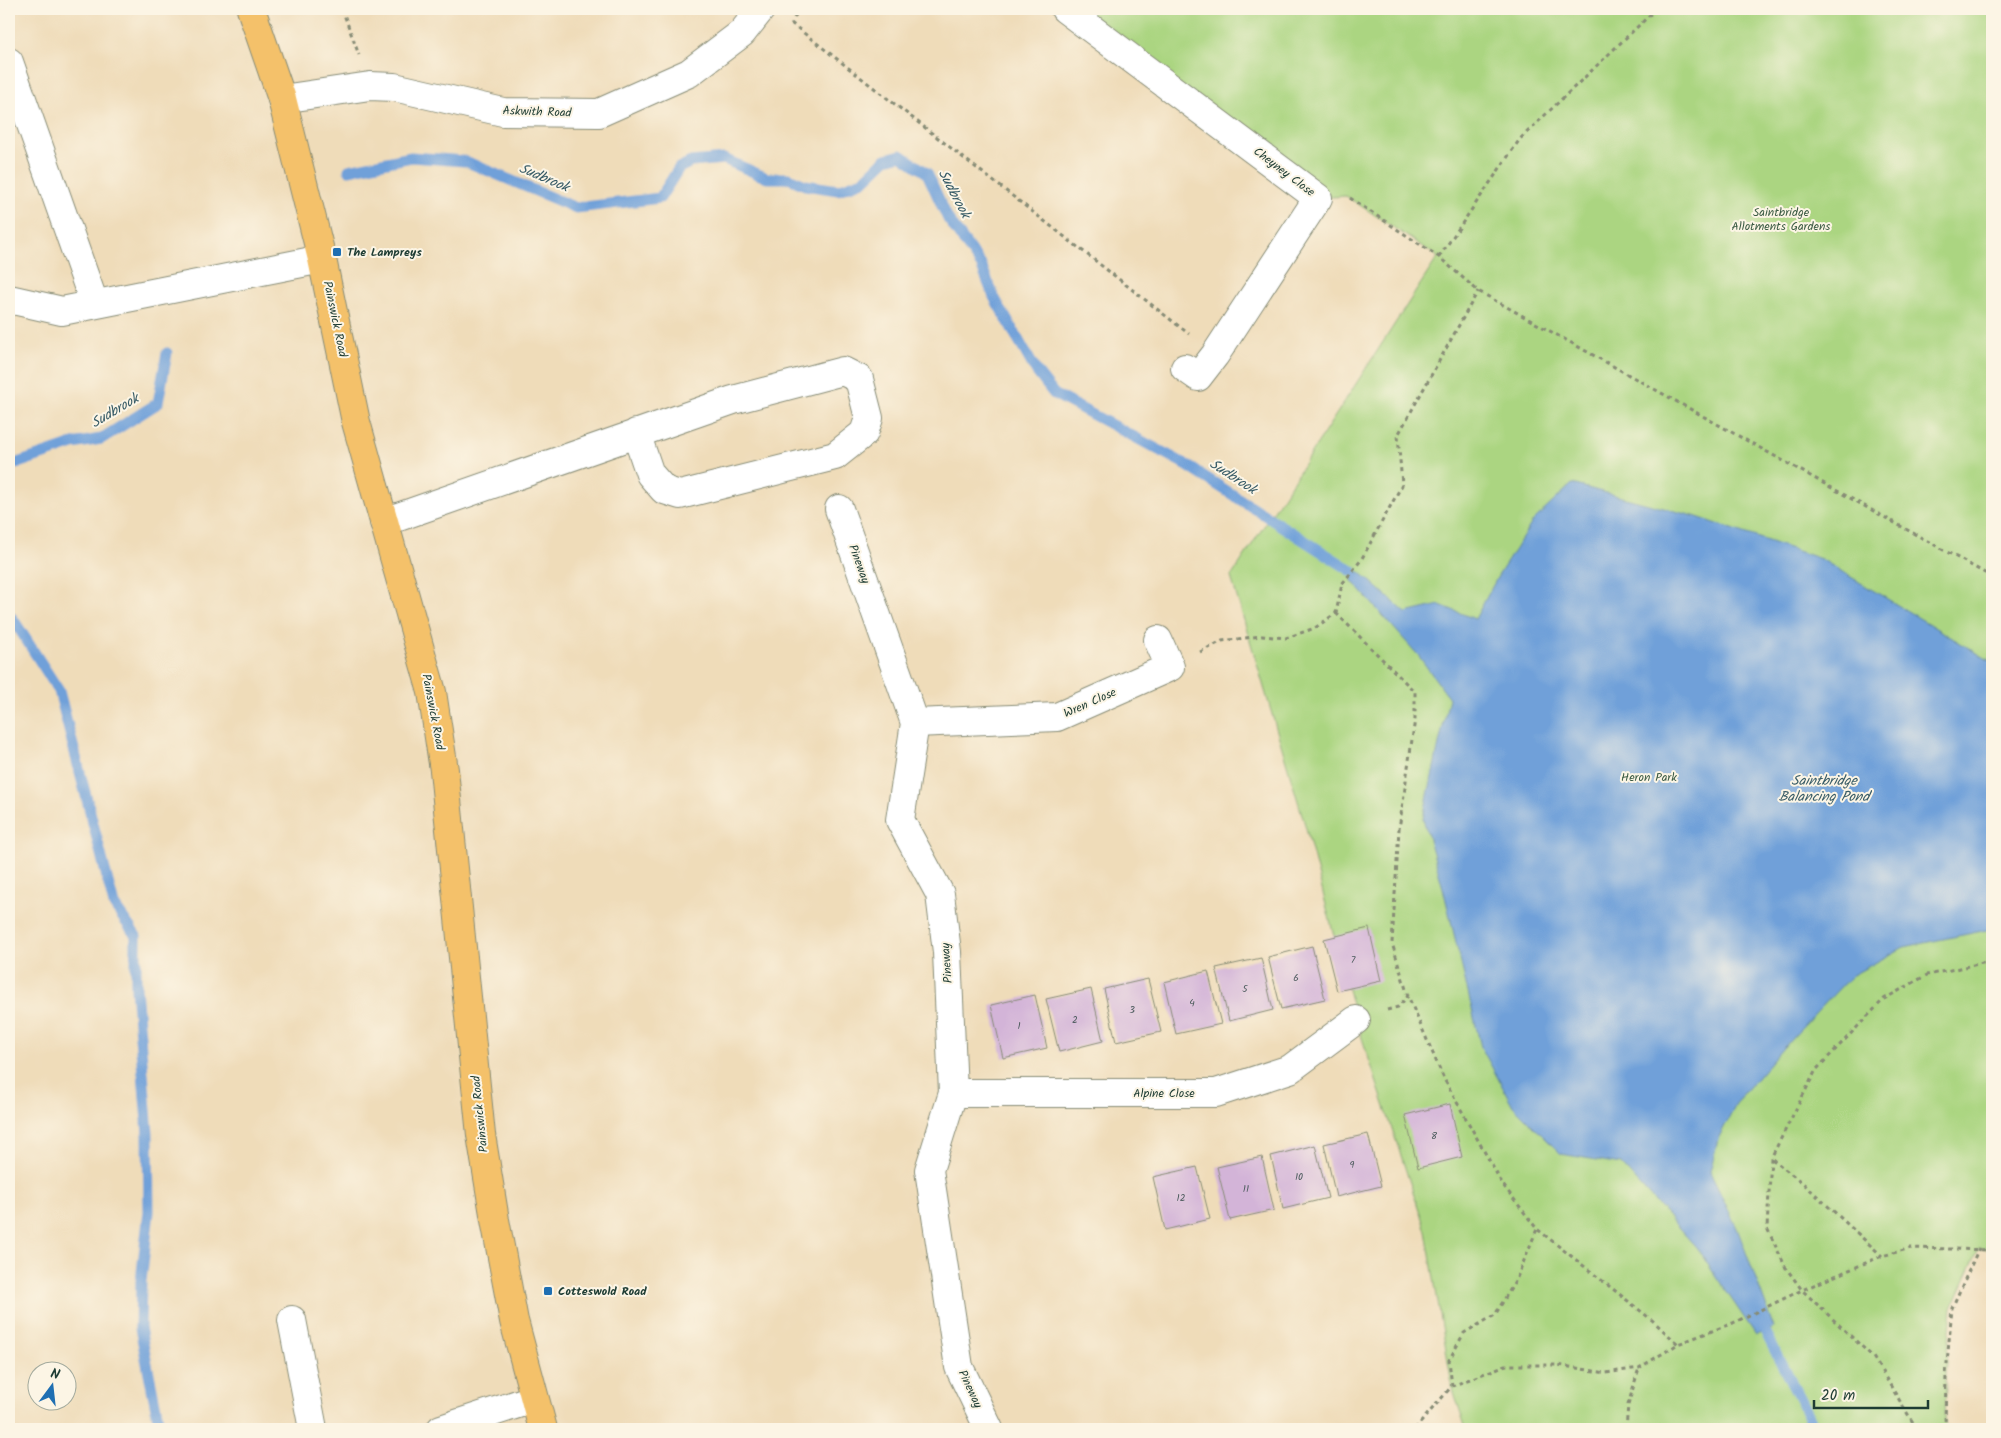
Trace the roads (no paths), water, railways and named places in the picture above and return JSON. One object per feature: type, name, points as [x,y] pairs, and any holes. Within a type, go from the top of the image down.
[{"type":"main road","name":"Painswick Road","points":[[251,9],[282,99],[322,259],[356,422],[432,692],[444,770],[481,1135],[494,1220],[514,1321],[542,1429]]},
{"type":"street","name":"Askwith Road","points":[[282,99],[370,86],[394,87],[502,112],[599,113],[689,73],[742,33],[762,9]]},
{"type":"street","name":"Cheyney Close","points":[[1065,9],[1318,198],[1215,355],[1198,377],[1186,368]]},
{"type":"street","points":[[9,62],[94,303]]},
{"type":"street","points":[[9,299],[62,311],[94,303],[322,259]]},
{"type":"street","points":[[384,522],[636,433],[733,400],[843,371],[859,379],[869,418],[864,433],[835,456],[680,495],[664,490],[650,474],[636,433]]},
{"type":"street","name":"Pineway","points":[[839,509],[916,723],[900,820],[940,894],[947,952],[953,1092],[929,1170],[959,1367],[989,1429]]},
{"type":"street","name":"Wren Close","points":[[916,723],[1057,717],[1170,666],[1158,640]]},
{"type":"street","name":"Alpine Close","points":[[953,1092],[1216,1093],[1290,1069],[1356,1020]]},
{"type":"street","points":[[292,1320],[314,1429]]},
{"type":"street","points":[[441,1429],[533,1399]]},
{"type":"water","name":"Saintbridge Balancing Pond","points":[[1572,484],[1694,516],[1821,559],[1992,662],[1992,929],[1904,947],[1851,976],[1783,1048],[1739,1099],[1718,1139],[1710,1172],[1737,1228],[1774,1328],[1756,1335],[1696,1247],[1621,1164],[1561,1154],[1513,1106],[1481,1047],[1443,888],[1423,818],[1449,698],[1418,655],[1352,581],[1352,571],[1360,572],[1406,613],[1440,605],[1475,619],[1498,576],[1533,521]]},
{"type":"waterway","name":"Sudbrook","points":[[349,170],[411,157],[465,161],[576,208],[660,198],[679,168],[691,162],[724,159],[767,178],[789,178],[805,185],[838,190],[863,181],[886,159],[901,155],[927,173],[948,219],[981,265],[994,297],[1036,371],[1054,394],[1183,463],[1352,571]]},
{"type":"waterway","name":"Sudbrook","points":[[9,466],[73,444],[101,439],[158,403],[167,353]]},
{"type":"waterway","points":[[9,616],[13,619],[59,691],[114,905],[136,936],[136,988],[148,1134],[149,1212],[141,1281],[140,1328],[160,1429]]},
{"type":"waterway","name":"Sudbrook","points":[[1765,1331],[1815,1429]]},
{"type":"place","name":"The Lampreys","points":[[337,252]]},
{"type":"place","name":"Cotteswold Road","points":[[548,1291]]},
{"type":"park label","name":"Saintbridge Allotments Gardens","points":[[1781,219]]},
{"type":"park label","name":"Heron Park","points":[[1649,777]]}]
